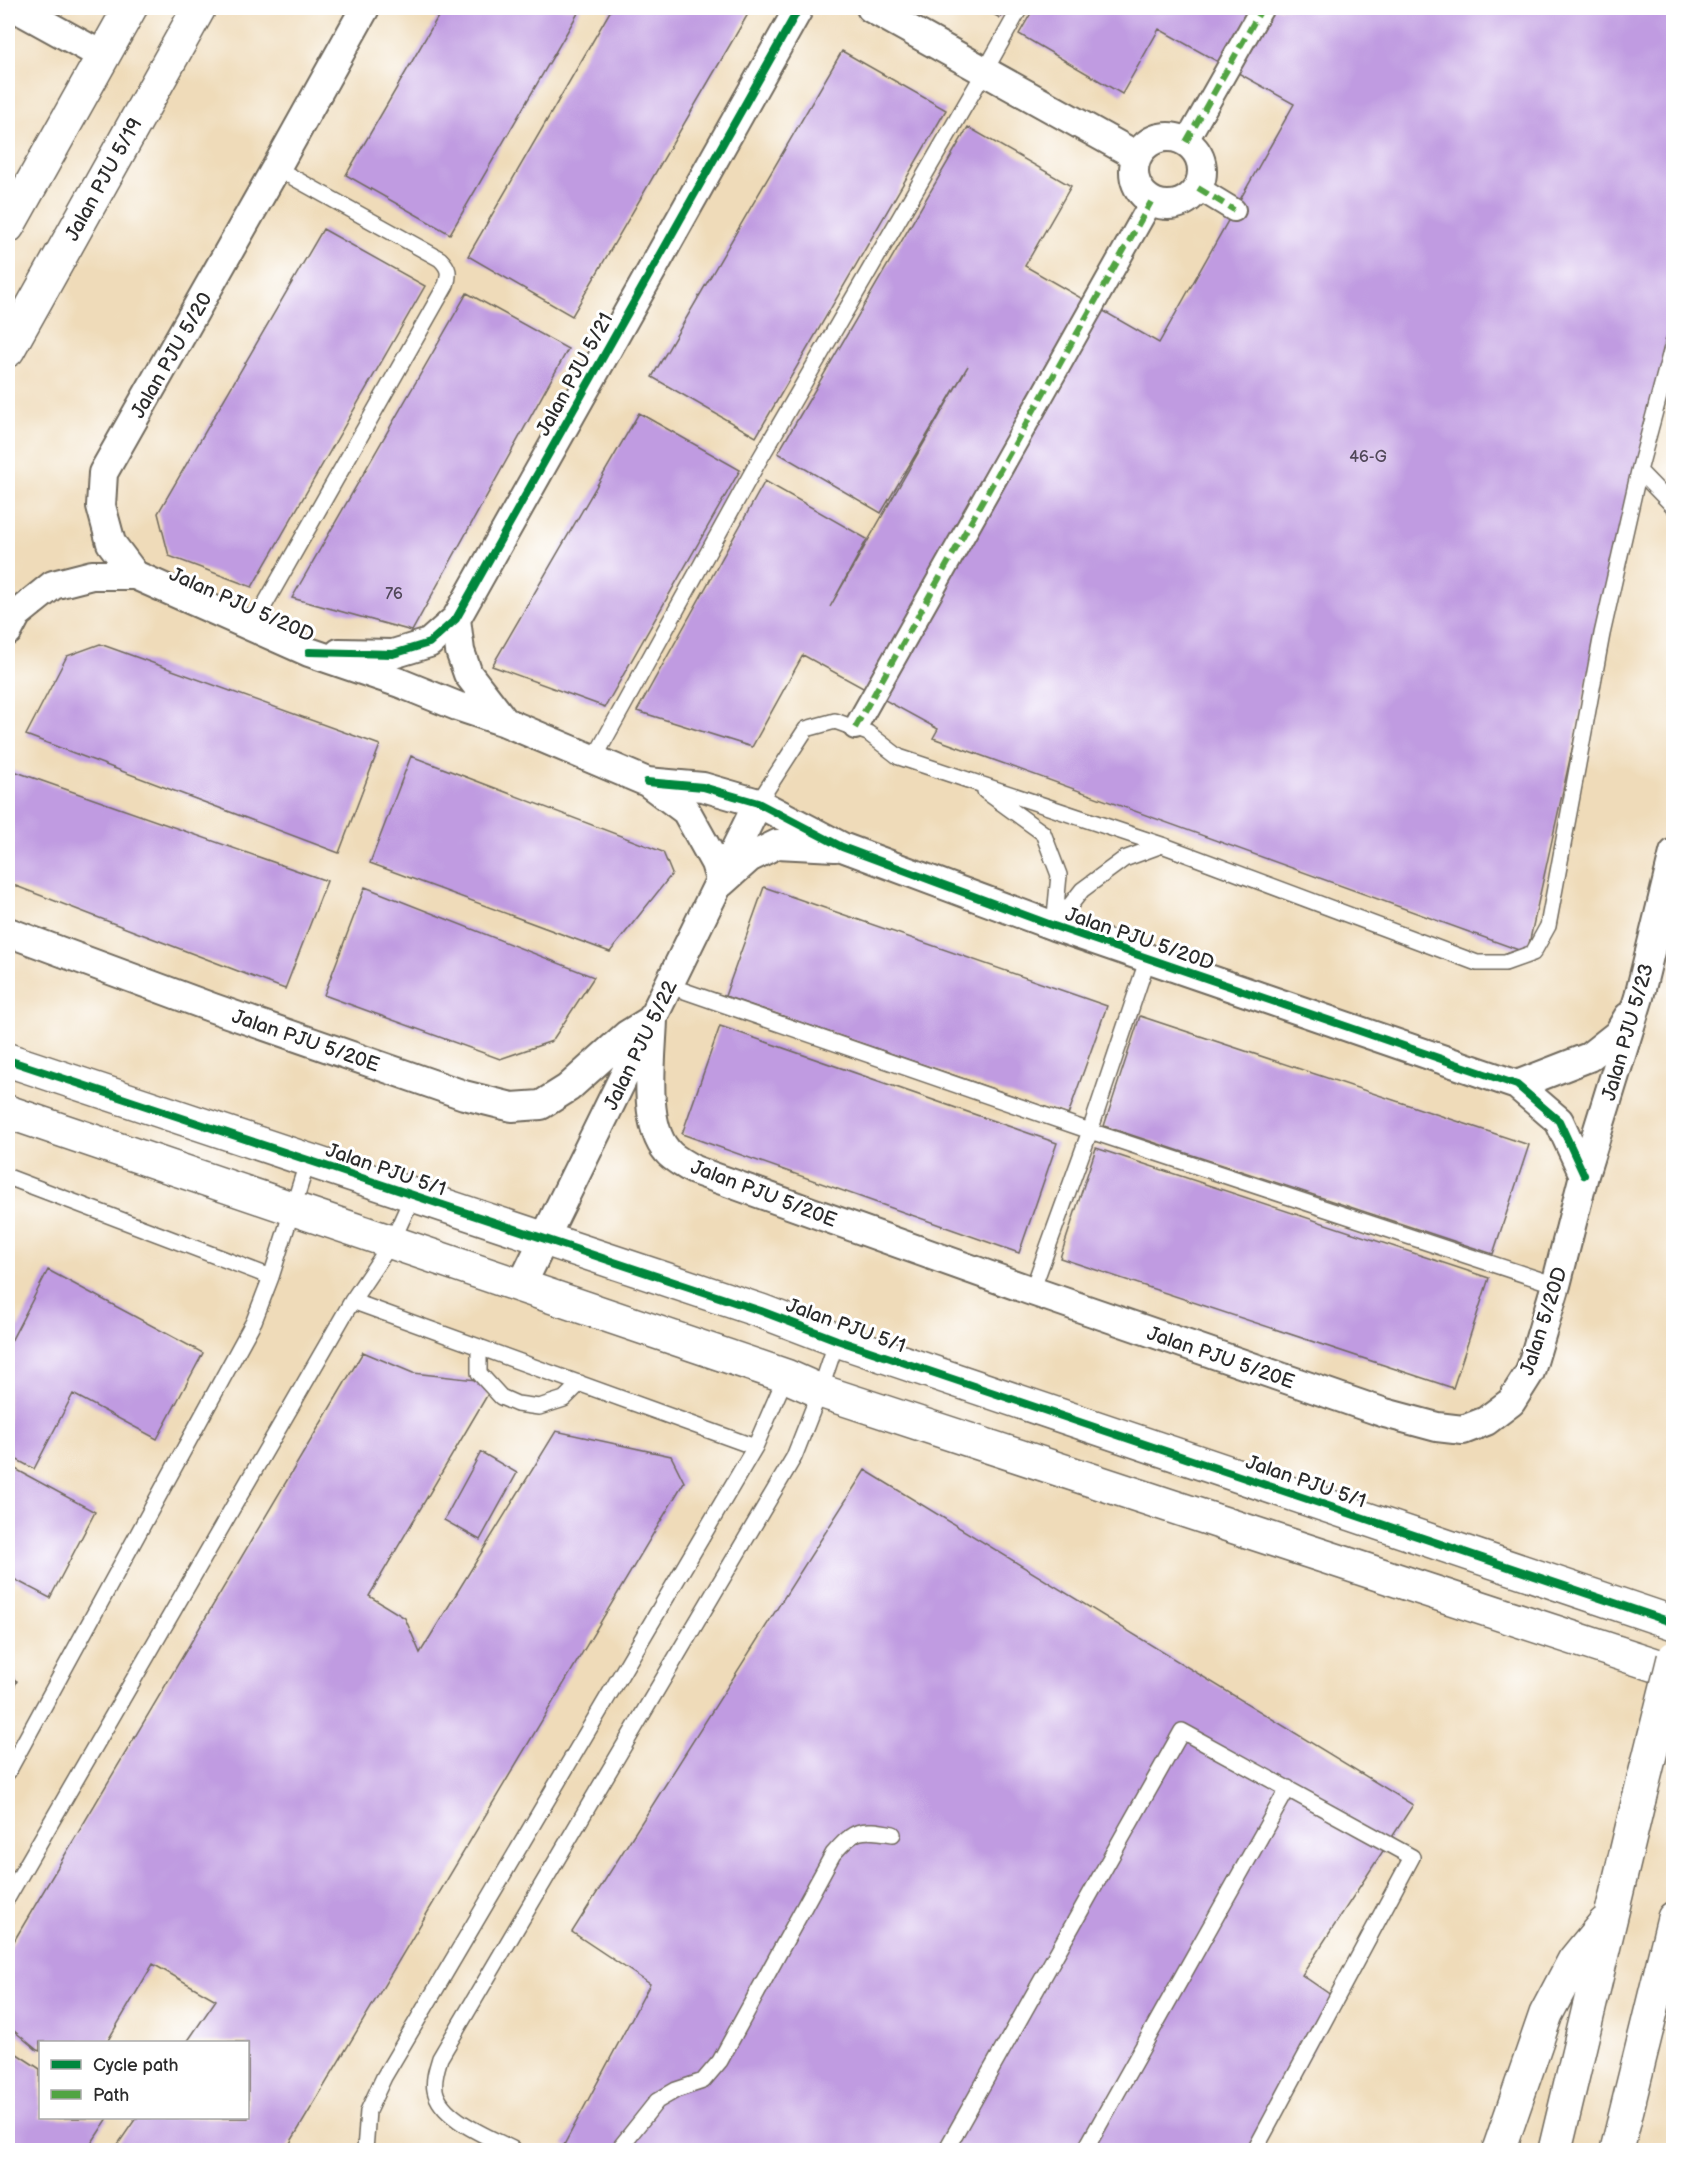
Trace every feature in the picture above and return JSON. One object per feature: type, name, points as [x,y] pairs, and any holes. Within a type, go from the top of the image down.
[{"type":"main road","points":[[8,226],[130,8]]},
{"type":"main road","name":"Jalan PJU 5/19","points":[[8,350],[199,8]]},
{"type":"main road","name":"Jalan PJU 5/1","points":[[8,1060],[761,1311],[837,1340],[1674,1623]]},
{"type":"main road","points":[[8,1112],[786,1376],[820,1391],[1674,1671]]},
{"type":"main road","points":[[1555,2151],[1674,1658]]},
{"type":"main road","points":[[1499,2151],[1546,2014],[1574,1961],[1611,1916]]},
{"type":"main road","points":[[1617,2151],[1674,1918]]},
{"type":"main road","points":[[1630,2151],[1674,1954]]},
{"type":"street","points":[[16,8],[103,56]]},
{"type":"street","name":"Jalan PJU 5/20","points":[[135,575],[111,543],[101,506],[104,473],[365,8]]},
{"type":"street","name":"Jalan PJU 5/21","points":[[309,652],[393,654],[429,643],[456,619],[799,8]]},
{"type":"street","points":[[871,8],[1137,156]]},
{"type":"street","points":[[1186,142],[1262,8]]},
{"type":"street","points":[[1164,137],[1186,142],[1194,149],[1202,168],[1198,188],[1182,203],[1172,206],[1151,202],[1137,187],[1134,177],[1137,156],[1144,147],[1164,137]]},
{"type":"street","points":[[1198,188],[1234,210]]},
{"type":"street","points":[[855,728],[1151,202]]},
{"type":"street","points":[[8,631],[17,614],[53,585],[92,575],[135,575]]},
{"type":"street","name":"Jalan PJU 5/20D","points":[[135,575],[309,652],[400,682],[457,706],[505,722],[647,782],[686,811],[715,863],[720,883],[749,858],[777,844],[842,847]]},
{"type":"street","points":[[456,619],[460,651],[468,674],[505,722]]},
{"type":"street","name":"Jalan PJU 5/20D","points":[[647,782],[702,787],[758,803],[842,847],[1053,926],[1517,1085],[1559,1121],[1584,1175]]},
{"type":"street","name":"Jalan PJU 5/22","points":[[521,1286],[758,803]]},
{"type":"street","name":"Jalan PJU 5/23","points":[[1584,1175],[1639,997],[1674,853]]},
{"type":"street","name":"Jalan PJU 5/20E","points":[[8,932],[224,1012],[464,1095],[512,1107],[541,1105],[568,1088],[627,1035],[653,1019]]},
{"type":"street","points":[[1517,1085],[1589,1057],[1618,1034],[1639,997]]},
{"type":"street","name":"Jalan PJU 5/20E","points":[[653,1019],[651,1101],[654,1127],[667,1152],[694,1170],[1032,1291],[1385,1413]]},
{"type":"street","name":"Jalan 5/20D","points":[[1385,1413],[1437,1427],[1462,1430],[1486,1421],[1511,1402],[1530,1372],[1556,1285],[1584,1175]]},
{"type":"lane","points":[[594,759],[758,462],[1020,8]]},
{"type":"lane","points":[[252,627],[440,295],[449,274],[447,266],[440,258],[276,168]]},
{"type":"lane","points":[[758,803],[807,729],[835,721],[868,733],[899,757],[1162,845],[1477,963],[1505,963],[1533,953],[1548,926],[1602,634],[1639,471],[1674,340]]},
{"type":"lane","points":[[1639,471],[1674,507]]},
{"type":"lane","points":[[974,782],[1043,834],[1059,875],[1053,926]]},
{"type":"lane","points":[[1053,926],[1082,890],[1124,859],[1162,845]]},
{"type":"lane","points":[[1032,1291],[1090,1131],[1148,958]]},
{"type":"lane","points":[[669,986],[1090,1131],[1556,1285]]},
{"type":"lane","points":[[8,1772],[254,1321],[271,1277],[308,1160]]},
{"type":"lane","points":[[8,1177],[271,1277]]},
{"type":"lane","points":[[8,1897],[352,1301],[392,1242],[413,1195]]},
{"type":"lane","points":[[352,1301],[756,1447]]},
{"type":"lane","points":[[514,2151],[453,2117],[441,2105],[435,2090],[435,2073],[440,2058],[794,1457],[837,1340]]},
{"type":"lane","points":[[479,1347],[479,1373],[501,1397],[518,1404],[539,1407],[564,1399],[579,1383]]},
{"type":"lane","points":[[365,2151],[368,2111],[384,2077],[756,1447],[786,1376]]},
{"type":"lane","points":[[946,2151],[1182,1731],[1412,1857],[1255,2151]]},
{"type":"lane","points":[[1084,2151],[1288,1788]]},
{"type":"lane","points":[[618,2151],[657,2101],[676,2090],[703,2081],[715,2068],[833,1854],[849,1837],[867,1830],[893,1834]]},
{"type":"building","points":[[443,8],[581,8],[450,234],[346,175]]},
{"type":"building","points":[[612,8],[737,8],[748,14],[572,316],[468,256]]},
{"type":"building","points":[[982,8],[1006,8],[1000,18]]},
{"type":"building","points":[[1034,8],[1674,8],[1674,336],[1612,569],[1527,953],[933,738],[938,729],[803,655],[752,747],[637,711],[765,481],[867,539],[830,607],[968,366],[881,513],[778,453],[968,127],[1071,186],[1025,266],[1159,343],[1294,104],[1159,29],[1122,94],[1019,34]]},
{"type":"building","points":[[842,51],[946,110],[756,437],[652,377]]},
{"type":"building","points":[[323,229],[425,286],[252,587],[169,556],[158,513]]},
{"type":"building","points":[[467,293],[568,349],[412,631],[292,598]]},
{"type":"building","points":[[639,413],[740,470],[605,707],[492,666]]},
{"type":"building","points":[[100,644],[380,745],[339,853],[26,735],[67,656]]},
{"type":"building","points":[[411,756],[663,852],[672,874],[610,952],[370,863]]},
{"type":"building","points":[[8,769],[327,881],[285,989],[8,883]]},
{"type":"building","points":[[365,887],[594,977],[552,1041],[500,1059],[324,995]]},
{"type":"building","points":[[764,887],[1107,1006],[1068,1115],[725,996]]},
{"type":"building","points":[[1140,1016],[1529,1145],[1493,1254],[1104,1126]]},
{"type":"building","points":[[720,1026],[1057,1143],[1019,1253],[682,1134]]},
{"type":"building","points":[[1096,1148],[1489,1278],[1453,1388],[1060,1258]]},
{"type":"building","points":[[48,1270],[203,1353],[157,1439],[73,1394],[34,1469],[8,1455],[8,1347]]},
{"type":"building","points":[[363,1352],[413,1373],[495,1382],[369,1596],[405,1618],[420,1653],[556,1431],[671,1456],[684,1482],[286,2150],[114,2150],[135,2119],[249,2119],[249,2041],[188,2041],[216,2000],[153,1964],[108,2041],[39,2041],[39,2051],[37,2050],[8,2026],[8,1951]]},
{"type":"building","points":[[481,1452],[517,1473],[480,1540],[444,1520]]},
{"type":"building","points":[[8,1465],[95,1512],[50,1598],[8,1576]]},
{"type":"building","points":[[865,1470],[1413,1805],[1302,1975],[1341,2002],[1254,2150],[573,2150],[564,2145],[650,1984],[572,1932]]},
{"type":"building","points":[[8,1676],[17,1681],[8,1700]]},
{"type":"building","points":[[8,2048],[39,2068],[39,2119],[107,2119],[87,2150],[8,2150]]},
{"type":"marked path","points":[[1186,142],[1262,8]]},
{"type":"marked path","points":[[1198,188],[1234,210]]},
{"type":"marked path","points":[[855,728],[1151,202]]},
{"type":"cycle path","points":[[309,652],[393,654],[429,643],[456,619],[799,8]]},
{"type":"cycle path","points":[[647,782],[703,787],[758,803],[842,847],[1054,926],[1517,1085],[1559,1121],[1584,1175]]},
{"type":"cycle path","points":[[8,1060],[761,1311],[837,1340],[1674,1623]]}]
